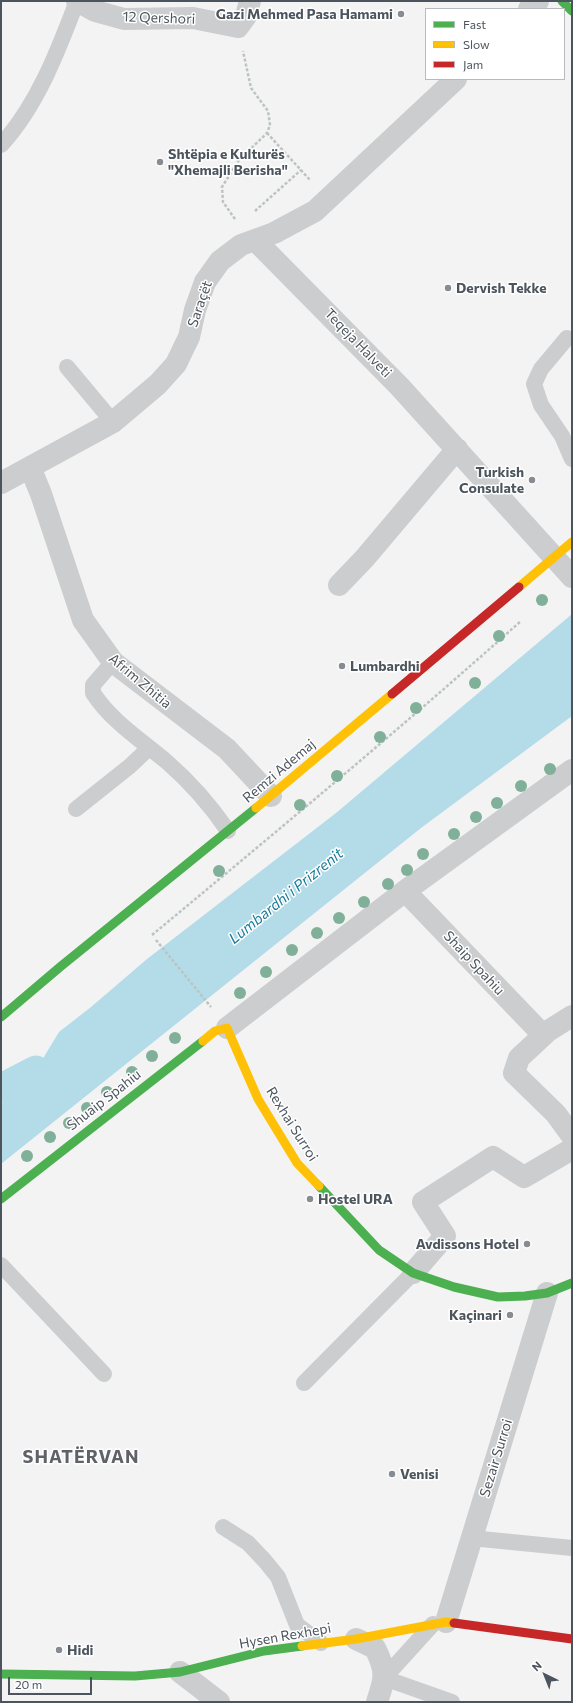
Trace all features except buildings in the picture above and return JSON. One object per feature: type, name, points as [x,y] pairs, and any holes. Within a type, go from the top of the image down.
[{"type":"street","name":"12 Qershori","points":[[77,1],[95,12],[124,19],[193,18],[238,27]]},
{"type":"street","points":[[238,27],[246,16],[250,1]]},
{"type":"street","points":[[530,8],[538,1]]},
{"type":"street","points":[[562,1],[572,11]]},
{"type":"street","name":"Saraçët","points":[[1,483],[113,422],[158,384],[176,364],[189,337],[195,310],[205,282],[220,261],[241,245],[274,233],[299,221],[315,211],[455,80]]},
{"type":"street","name":"Teqeja Halveti","points":[[256,240],[400,387],[572,577]]},
{"type":"street","points":[[339,585],[364,559],[457,449]]},
{"type":"street","name":"Afrim Zhitia","points":[[30,467],[49,516],[83,620],[113,662],[227,749],[271,796]]},
{"type":"street","name":"Remzi Ademaj","points":[[1,1017],[271,796],[572,542]]},
{"type":"street","points":[[227,1028],[405,891],[572,770]]},
{"type":"street","name":"Shaip Spahiu","points":[[405,891],[543,1035]]},
{"type":"street","points":[[572,1016],[543,1035],[519,1058],[514,1073],[556,1114],[572,1136]]},
{"type":"street","name":"Shuaip Spahiu","points":[[1,1199],[215,1031],[227,1028]]},
{"type":"street","name":"Rexhai Surroi","points":[[227,1028],[258,1099],[297,1163],[379,1250],[413,1273],[454,1287],[498,1297],[525,1296],[547,1293]]},
{"type":"street","points":[[413,1273],[445,1236],[423,1202],[493,1157],[524,1177],[572,1149]]},
{"type":"street","points":[[547,1293],[572,1283]]},
{"type":"street","name":"Sezair Surroi","points":[[439,1623],[471,1538],[547,1293]]},
{"type":"street","name":"Hysen Rexhepi","points":[[1,1674],[135,1676],[180,1672],[264,1651],[356,1639],[439,1623],[572,1639]]},
{"type":"street","points":[[356,1639],[375,1648],[382,1662],[384,1678],[377,1702]]},
{"type":"street","points":[[180,1672],[219,1702]]},
{"type":"lane","points":[[1,145],[32,102],[50,68],[57,54],[77,1]]},
{"type":"lane","points":[[567,338],[540,370],[534,384],[541,405],[562,436],[572,459]]},
{"type":"lane","points":[[67,366],[113,422]]},
{"type":"lane","points":[[113,662],[93,685],[93,693],[117,721],[168,763],[211,806],[228,831]]},
{"type":"lane","points":[[76,809],[130,766],[149,748]]},
{"type":"lane","points":[[1,1265],[104,1374]]},
{"type":"lane","points":[[304,1383],[413,1273]]},
{"type":"lane","points":[[223,1528],[248,1544],[266,1560],[278,1577],[297,1625],[321,1643]]},
{"type":"lane","points":[[471,1538],[572,1548]]},
{"type":"lane","points":[[439,1623],[384,1678],[452,1702]]},
{"type":"path","points":[[238,27],[251,88],[268,112],[270,125],[267,133],[239,160],[222,187],[223,202],[231,215],[256,240]]},
{"type":"path","points":[[267,133],[328,199]]},
{"type":"path","points":[[240,224],[301,170]]},
{"type":"path","points":[[152,935],[413,717],[527,616]]},
{"type":"path","points":[[156,940],[211,1006]]},
{"type":"water","name":"Lumbardhi i Prizrenit","points":[[572,614],[572,716],[421,828],[1,1164],[1,1104],[31,1078],[59,1032],[147,959],[336,813]]},
{"type":"waterway","points":[[1,1088],[36,1070]]},
{"type":"traffic: fast","points":[[562,1],[572,11]]},
{"type":"traffic: fast","points":[[1,1017],[60,967],[256,808]]},
{"type":"traffic: fast","points":[[1,1199],[203,1041]]},
{"type":"traffic: fast","points":[[319,1186],[379,1250],[413,1273],[454,1287],[498,1297],[525,1296],[547,1293],[572,1283]]},
{"type":"traffic: fast","points":[[1,1674],[135,1676],[180,1672],[264,1651],[302,1646]]},
{"type":"traffic: slow","points":[[519,587],[572,542]]},
{"type":"traffic: slow","points":[[256,808],[392,694]]},
{"type":"traffic: slow","points":[[203,1041],[215,1031],[227,1028],[258,1099],[297,1163],[319,1186]]},
{"type":"traffic: slow","points":[[302,1646],[356,1639],[446,1622],[454,1623]]},
{"type":"traffic: jam","points":[[392,694],[519,587]]},
{"type":"traffic: jam","points":[[454,1623],[572,1639]]},
{"type":"place","name":"Gazi Mehmed Pasa Hamami","points":[[401,14]]},
{"type":"place","name":"Shtëpia e Kulturës \"Xhemajli Berisha\"","points":[[160,162]]},
{"type":"place","name":"Dervish Tekke","points":[[448,288]]},
{"type":"place","name":"Turkish Consulate","points":[[532,480]]},
{"type":"place","name":"Lumbardhi","points":[[342,666]]},
{"type":"place","name":"Hostel URA","points":[[310,1199]]},
{"type":"place","name":"Avdissons Hotel","points":[[527,1244]]},
{"type":"place","name":"Kaçinari","points":[[510,1315]]},
{"type":"place","name":"Venisi","points":[[392,1474]]},
{"type":"place","name":"Hidi","points":[[59,1650]]},
{"type":"district","name":"SHATËRVAN","points":[[81,1457]]}]
